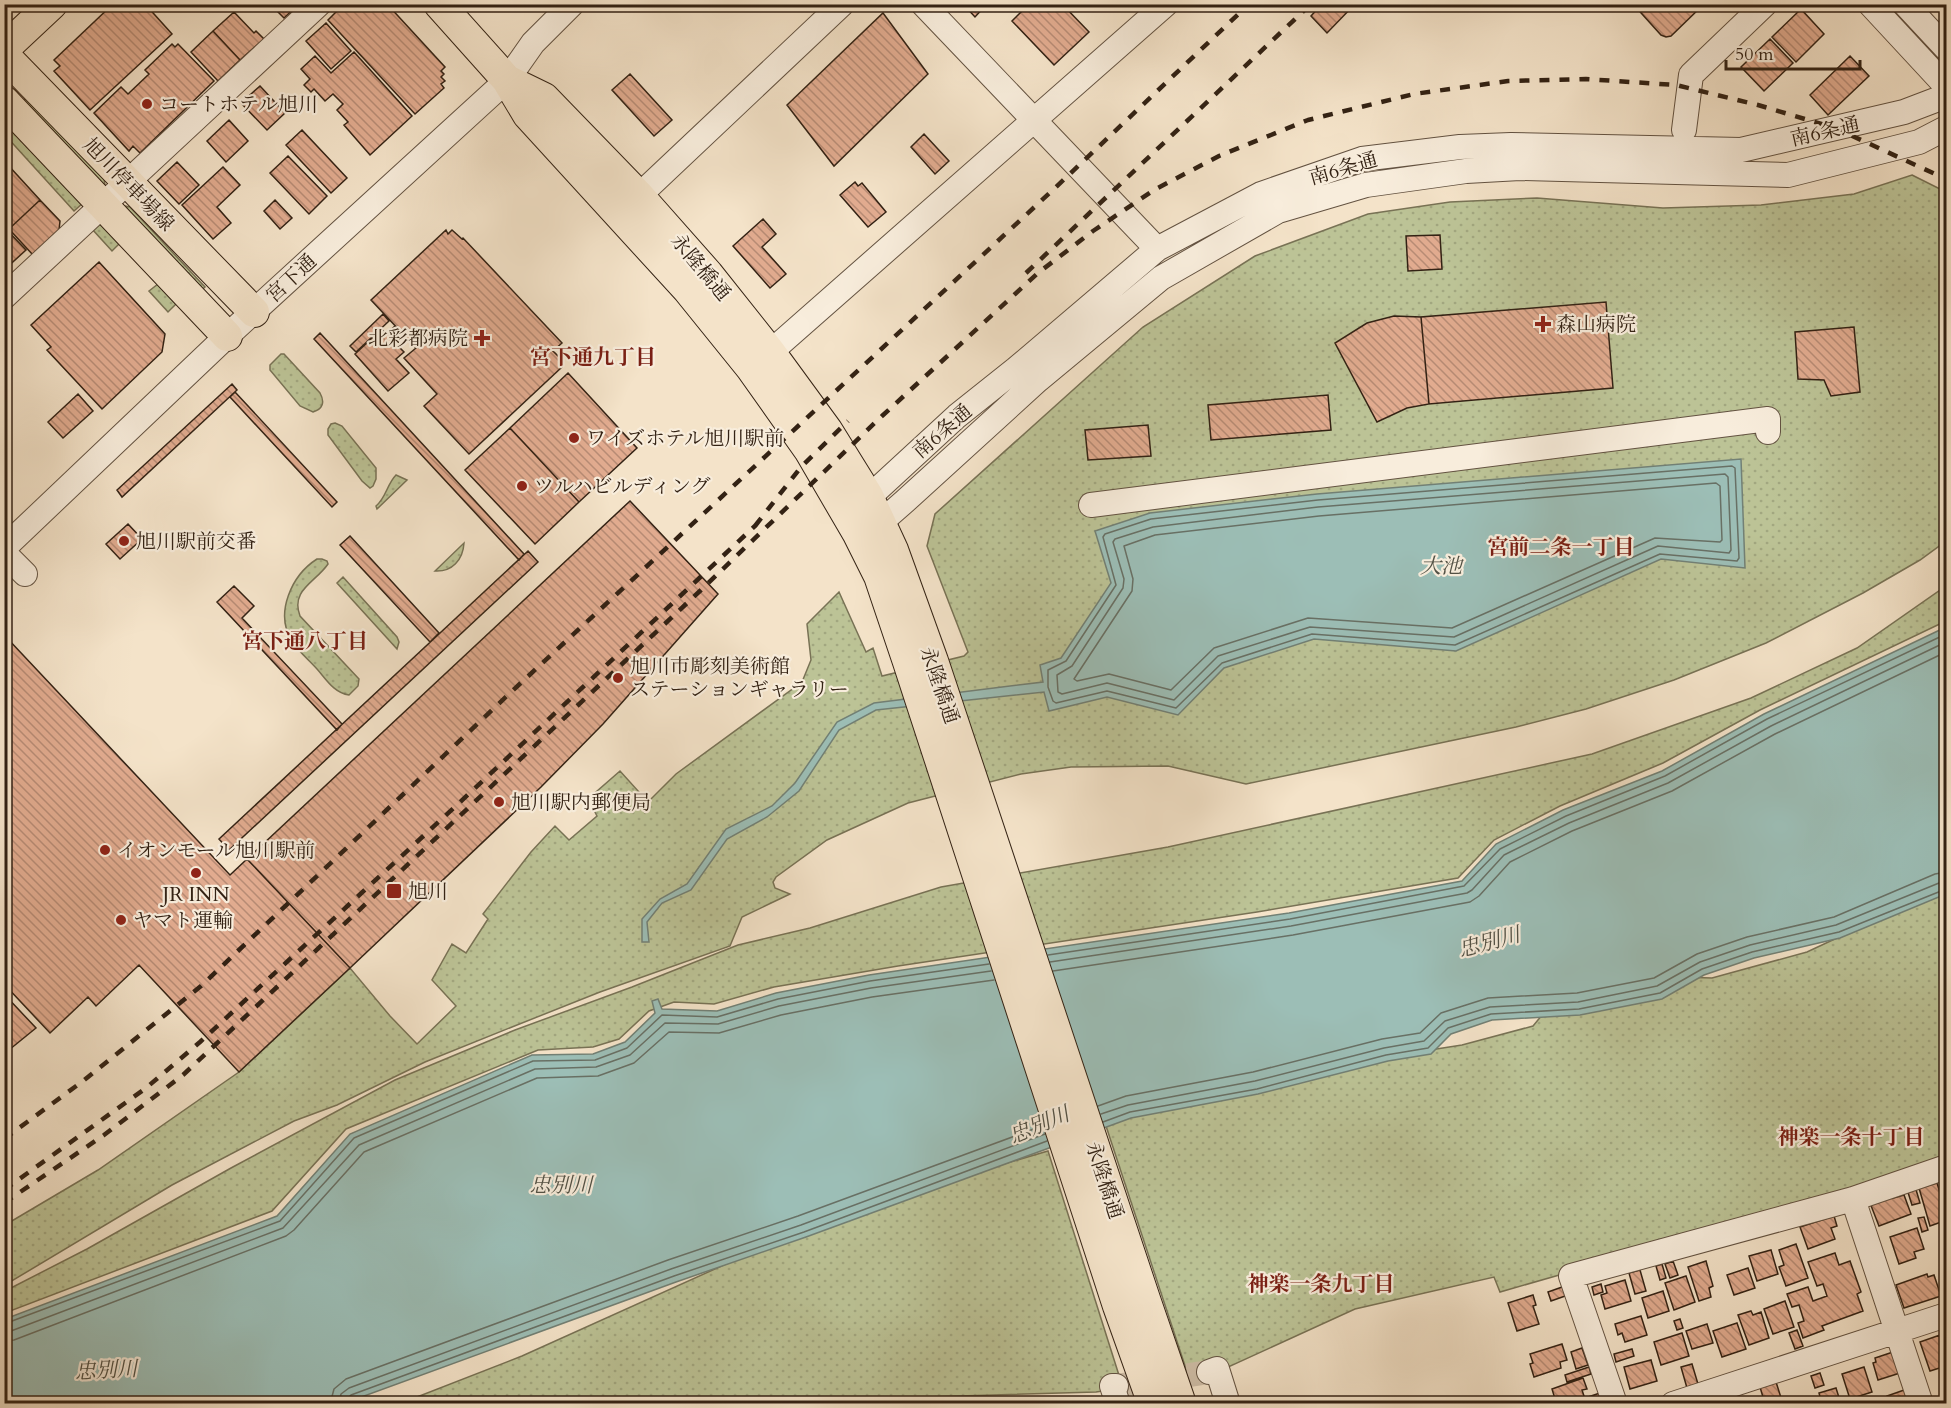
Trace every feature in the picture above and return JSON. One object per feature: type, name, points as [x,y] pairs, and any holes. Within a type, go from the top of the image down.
[{"type":"main road","points":[[4,49],[52,4]]},
{"type":"main road","name":"永隆橋通","points":[[439,4],[507,80],[544,98],[629,205],[708,274],[761,360],[827,430],[864,517],[879,576],[921,662],[1131,1303],[1153,1404]]},
{"type":"main road","name":"旭川停車場線","points":[[4,55],[254,312]]},
{"type":"main road","name":"旭川停車場線","points":[[4,101],[227,336]]},
{"type":"main road","name":"永隆橋通","points":[[1131,1303],[1181,1404]]},
{"type":"street","points":[[4,297],[319,4]]},
{"type":"street","name":"宮下通","points":[[4,550],[227,336],[507,80],[532,43],[572,4]]},
{"type":"street","points":[[629,205],[842,4]]},
{"type":"street","points":[[923,4],[1157,249]]},
{"type":"street","points":[[761,360],[1166,4]]},
{"type":"street","points":[[1684,130],[1691,75],[1765,4]]},
{"type":"street","points":[[1870,4],[1947,86]]},
{"type":"street","points":[[1905,4],[1947,48]]},
{"type":"street","name":"南6条通","points":[[864,517],[957,416],[1157,249],[1261,194],[1362,159],[1460,147],[1511,145],[1742,150],[1904,112],[1947,96]]},
{"type":"street","name":"南6条通","points":[[864,517],[1038,380],[1161,278],[1278,211],[1366,185],[1466,171],[1520,168],[1788,175],[1919,142],[1947,128]]},
{"type":"street","points":[[1091,505],[1768,419],[1768,432]]},
{"type":"street","points":[[4,550],[25,574]]},
{"type":"street","points":[[1615,1404],[1572,1276],[1853,1199],[1947,1167]]},
{"type":"street","points":[[1853,1199],[1921,1404]]},
{"type":"street","points":[[1673,1404],[1947,1315]]},
{"type":"street","points":[[1209,1372],[1217,1369],[1228,1404]]},
{"type":"green space","points":[[27,97],[104,179],[105,185],[101,189],[23,101]]},
{"type":"green space","points":[[5,118],[83,203],[74,211],[5,135]]},
{"type":"green space","points":[[1912,175],[1946,192],[1946,541],[1920,560],[1863,593],[1766,643],[1674,680],[1586,709],[1516,727],[1246,784],[1168,766],[1071,767],[1021,774],[908,803],[827,840],[776,877],[773,882],[775,888],[790,894],[742,917],[730,946],[600,992],[512,1027],[425,1062],[337,1105],[294,1121],[172,1185],[5,1285],[5,1225],[98,1170],[239,1072],[350,968],[417,1044],[456,1006],[432,980],[452,944],[466,953],[488,919],[483,914],[531,852],[555,826],[569,840],[597,816],[588,799],[620,771],[648,802],[676,774],[802,682],[811,660],[807,624],[839,592],[866,652],[873,648],[882,676],[964,656],[968,652],[927,546],[935,514],[1143,327],[1255,256],[1368,214],[1450,202],[1537,198],[1663,208],[1761,205],[1854,194]]},
{"type":"green space","points":[[125,206],[130,207],[205,287],[196,295]]},
{"type":"green space","points":[[101,221],[120,243],[112,251],[92,229]]},
{"type":"green space","points":[[158,284],[176,304],[168,312],[149,291]]},
{"type":"green space","points":[[281,354],[284,354],[320,393],[323,402],[319,409],[313,412],[300,406],[270,370],[270,365]]},
{"type":"green space","points":[[331,424],[342,426],[376,468],[376,479],[370,488],[362,481],[328,435],[328,429]]},
{"type":"green space","points":[[396,475],[407,480],[377,509],[376,506]]},
{"type":"green space","points":[[464,543],[459,560],[455,564],[447,569],[435,571]]},
{"type":"green space","points":[[317,559],[327,561],[328,564],[301,593],[298,599],[300,616],[359,679],[358,686],[349,695],[339,692],[331,685],[297,648],[287,630],[285,607],[288,595],[300,575]]},
{"type":"green space","points":[[343,577],[397,637],[399,642],[397,649],[337,583]]},
{"type":"green space","points":[[1946,586],[1946,621],[1760,710],[1663,763],[1560,806],[1494,840],[1458,878],[1257,912],[774,987],[714,1004],[674,1002],[649,1011],[619,1039],[593,1047],[538,1050],[346,1129],[272,1211],[5,1313],[5,1291],[87,1249],[395,1080],[515,1030],[738,945],[810,928],[941,887],[1168,847],[1592,754],[1751,698],[1857,648]]},
{"type":"green space","points":[[1946,887],[1946,1157],[1845,1193],[1500,1292],[1494,1277],[1355,1309],[1191,1384],[1105,1123],[1385,1057],[1462,1045],[1533,1026],[1557,997],[1617,975],[1712,978],[1807,952]]},
{"type":"green space","points":[[1048,1151],[1123,1388],[1096,1392],[926,1397],[909,1404],[399,1404],[522,1356],[746,1255],[918,1189]]},
{"type":"water","name":"大池","points":[[1741,459],[1745,568],[1661,559],[1456,651],[1314,639],[1224,668],[1178,715],[1107,697],[1049,711],[1044,692],[876,710],[839,730],[799,791],[767,817],[727,839],[691,890],[662,903],[647,922],[649,942],[642,942],[642,919],[660,899],[687,884],[726,829],[772,806],[795,783],[837,722],[874,703],[1043,682],[1040,665],[1061,658],[1111,583],[1095,531],[1150,513],[1317,494]]},
{"type":"water","name":"忠別川","points":[[1946,627],[1946,894],[1840,938],[1754,958],[1704,975],[1662,999],[1580,1015],[1492,1020],[1451,1034],[1431,1054],[1388,1061],[1258,1094],[1131,1118],[345,1403],[5,1404],[5,1319],[277,1216],[350,1134],[532,1055],[593,1054],[625,1042],[655,1013],[652,1001],[658,999],[662,1009],[717,1011],[776,993],[869,975],[1289,913],[1462,881],[1496,844],[1563,810],[1662,771],[1764,714]]},
{"type":"building","points":[[113,4],[145,4],[172,34],[90,110],[54,71],[60,66],[54,60]]},
{"type":"building","points":[[283,4],[299,4],[284,18],[277,11]]},
{"type":"building","points":[[344,4],[387,4],[445,67],[441,71],[444,74],[441,77],[445,81],[441,84],[444,88],[415,114],[328,20]]},
{"type":"building","points":[[963,4],[987,4],[975,17]]},
{"type":"building","points":[[1029,4],[1062,4],[1089,32],[1054,65],[1012,21]]},
{"type":"building","points":[[1322,4],[1355,4],[1327,33],[1311,16]]},
{"type":"building","points":[[1633,4],[1704,4],[1671,36],[1666,37],[1661,35]]},
{"type":"building","points":[[1801,9],[1824,34],[1796,62],[1772,37]]},
{"type":"building","points":[[234,12],[254,33],[256,31],[264,39],[240,60],[213,31]]},
{"type":"building","points":[[883,13],[928,74],[834,166],[787,105]]},
{"type":"building","points":[[326,23],[351,51],[331,69],[306,41]]},
{"type":"building","points":[[213,31],[240,60],[218,81],[191,52]]},
{"type":"building","points":[[1770,39],[1793,63],[1764,91],[1741,67]]},
{"type":"building","name":"コートホテル旭川","points":[[172,44],[175,47],[178,44],[214,81],[140,153],[133,146],[129,151],[94,113],[121,87],[128,94],[149,74],[145,70]]},
{"type":"building","points":[[354,52],[412,116],[370,155],[344,125],[348,122],[337,110],[343,104],[333,94],[325,101],[314,89],[311,92],[304,85],[310,79],[301,69],[315,56],[331,73]]},
{"type":"building","points":[[1850,56],[1869,76],[1828,115],[1810,95]]},
{"type":"building","points":[[630,74],[672,120],[654,136],[612,90]]},
{"type":"building","points":[[260,86],[285,113],[267,130],[241,103]]},
{"type":"building","points":[[229,120],[248,141],[226,162],[207,141]]},
{"type":"building","points":[[302,130],[347,178],[331,193],[286,145]]},
{"type":"building","points":[[924,134],[949,161],[935,174],[911,147]]},
{"type":"building","points":[[288,156],[327,196],[309,214],[270,173]]},
{"type":"building","points":[[177,162],[199,185],[179,204],[157,181]]},
{"type":"building","points":[[8,165],[40,200],[9,229],[4,224],[4,169]]},
{"type":"building","points":[[223,167],[240,185],[217,207],[231,223],[213,239],[182,205]]},
{"type":"building","points":[[855,182],[858,186],[862,183],[886,212],[868,227],[840,195]]},
{"type":"building","points":[[40,200],[60,221],[59,230],[33,255],[9,229]]},
{"type":"building","points":[[275,200],[292,218],[280,229],[264,211]]},
{"type":"building","points":[[763,219],[776,234],[762,247],[786,274],[770,288],[733,246]]},
{"type":"building","points":[[4,227],[26,250],[4,270]]},
{"type":"building","name":"北彩都病院","points":[[446,230],[448,234],[452,230],[463,238],[562,343],[553,351],[563,361],[559,364],[562,367],[469,454],[424,406],[437,394],[404,358],[416,348],[371,300]]},
{"type":"building","points":[[1440,235],[1442,269],[1408,271],[1406,236]]},
{"type":"building","points":[[99,262],[165,334],[162,352],[102,409],[47,350],[51,347],[31,325]]},
{"type":"building","points":[[1606,302],[1613,388],[1429,404],[1421,317]]},
{"type":"building","points":[[383,314],[389,321],[356,352],[350,346]]},
{"type":"building","points":[[1394,316],[1421,317],[1429,404],[1407,408],[1377,422],[1335,343],[1367,323]]},
{"type":"building","points":[[395,326],[402,333],[393,341],[404,352],[396,359],[409,373],[388,391],[355,354],[382,329],[386,334]]},
{"type":"building","points":[[1854,327],[1860,392],[1831,396],[1824,380],[1798,379],[1795,332]]},
{"type":"building","points":[[320,333],[524,554],[519,560],[314,339]]},
{"type":"building","name":"ワイズホテル旭川駅前","points":[[568,373],[637,448],[579,502],[510,428]]},
{"type":"building","points":[[232,384],[237,390],[122,497],[117,490]]},
{"type":"building","points":[[235,392],[337,502],[332,507],[230,397]]},
{"type":"building","points":[[78,394],[93,411],[63,438],[48,422]]},
{"type":"building","points":[[1328,395],[1331,430],[1211,440],[1208,405]]},
{"type":"building","points":[[1148,425],[1151,456],[1088,460],[1085,430]]},
{"type":"building","name":"ツルハビルディング","points":[[510,428],[579,502],[535,544],[465,470]]},
{"type":"building","name":"旭川","points":[[630,501],[718,594],[603,724],[541,787],[350,968],[247,859]]},
{"type":"building","name":"旭川駅前交番","points":[[128,524],[142,539],[120,559],[106,544]]},
{"type":"building","points":[[350,536],[439,633],[430,642],[340,545]]},
{"type":"building","points":[[528,551],[538,562],[229,850],[219,839]]},
{"type":"building","points":[[234,586],[254,606],[242,618],[342,724],[337,730],[217,602]]},
{"type":"building","name":"イオンモール旭川駅前","points":[[7,638],[230,875],[247,859],[350,968],[239,1072],[139,965],[96,1006],[88,997],[50,1033],[4,984],[4,641]]},
{"type":"building","points":[[4,994],[36,1028],[4,1054]]},
{"type":"building","points":[[1914,1183],[1920,1203],[1912,1205],[1906,1186]]},
{"type":"building","points":[[1937,1183],[1946,1212],[1941,1214],[1944,1221],[1930,1226],[1919,1188]]},
{"type":"building","points":[[1892,1195],[1893,1198],[1904,1195],[1911,1214],[1879,1226],[1870,1203]]},
{"type":"building","points":[[1834,1216],[1837,1226],[1831,1228],[1835,1239],[1808,1249],[1800,1227]]},
{"type":"building","points":[[1924,1217],[1928,1230],[1922,1232],[1918,1218]]},
{"type":"building","points":[[1917,1228],[1924,1249],[1914,1252],[1916,1258],[1899,1264],[1890,1237]]},
{"type":"building","points":[[1796,1244],[1808,1278],[1786,1286],[1779,1267],[1784,1265],[1779,1250]]},
{"type":"building","points":[[1771,1250],[1778,1274],[1757,1281],[1749,1256]]},
{"type":"building","points":[[1835,1253],[1839,1265],[1850,1261],[1861,1292],[1857,1294],[1863,1311],[1822,1326],[1824,1330],[1803,1338],[1798,1323],[1804,1321],[1799,1305],[1792,1307],[1787,1294],[1808,1287],[1813,1301],[1827,1296],[1823,1284],[1817,1286],[1808,1262]]},
{"type":"building","points":[[1946,1257],[1946,1274],[1941,1258]]},
{"type":"building","points":[[1673,1261],[1678,1275],[1670,1278],[1665,1264]]},
{"type":"building","points":[[1706,1261],[1713,1286],[1709,1288],[1711,1297],[1699,1301],[1688,1267]]},
{"type":"building","points":[[1662,1264],[1666,1278],[1660,1280],[1656,1266]]},
{"type":"building","points":[[1748,1268],[1755,1288],[1734,1295],[1727,1275]]},
{"type":"building","points":[[1640,1270],[1646,1291],[1635,1294],[1629,1273]]},
{"type":"building","points":[[1927,1274],[1928,1277],[1934,1275],[1941,1296],[1904,1308],[1896,1285]]},
{"type":"building","points":[[1686,1276],[1695,1302],[1674,1310],[1665,1283]]},
{"type":"building","points":[[1625,1280],[1631,1301],[1605,1309],[1601,1295],[1607,1293],[1605,1286]]},
{"type":"building","points":[[1946,1283],[1946,1302],[1940,1285]]},
{"type":"building","points":[[1601,1284],[1603,1292],[1594,1295],[1592,1287]]},
{"type":"building","points":[[1565,1286],[1568,1295],[1551,1301],[1548,1292]]},
{"type":"building","points":[[1663,1291],[1669,1311],[1648,1318],[1642,1298]]},
{"type":"building","points":[[1533,1295],[1536,1305],[1533,1306],[1539,1324],[1517,1331],[1508,1303]]},
{"type":"building","points":[[1785,1301],[1794,1327],[1773,1334],[1764,1309]]},
{"type":"building","points":[[1751,1311],[1753,1315],[1761,1312],[1769,1338],[1749,1345],[1738,1315]]},
{"type":"building","points":[[1641,1316],[1647,1335],[1625,1342],[1622,1333],[1618,1335],[1615,1324]]},
{"type":"building","points":[[1680,1319],[1683,1328],[1677,1330],[1674,1321]]},
{"type":"building","points":[[1737,1323],[1746,1349],[1722,1357],[1713,1331]]},
{"type":"building","points":[[1707,1324],[1713,1343],[1692,1349],[1686,1331]]},
{"type":"building","points":[[1797,1330],[1803,1346],[1795,1349],[1789,1333]]},
{"type":"building","points":[[1682,1333],[1689,1356],[1661,1365],[1654,1342]]},
{"type":"building","points":[[1940,1335],[1946,1355],[1946,1366],[1930,1371],[1920,1342]]},
{"type":"building","points":[[1562,1344],[1567,1360],[1560,1362],[1561,1368],[1534,1377],[1530,1354]]},
{"type":"building","points":[[1582,1348],[1588,1365],[1576,1369],[1571,1352]]},
{"type":"building","points":[[1632,1349],[1634,1356],[1616,1362],[1614,1354]]},
{"type":"building","points":[[1893,1352],[1900,1373],[1878,1380],[1873,1363],[1876,1362],[1875,1358]]},
{"type":"building","points":[[1651,1360],[1657,1381],[1630,1389],[1624,1367]]},
{"type":"building","points":[[1692,1364],[1698,1384],[1687,1388],[1681,1367]]},
{"type":"building","points":[[1589,1367],[1591,1374],[1567,1382],[1565,1375]]},
{"type":"building","points":[[1864,1367],[1872,1392],[1850,1399],[1842,1374]]},
{"type":"building","points":[[1820,1373],[1824,1385],[1815,1388],[1811,1376]]},
{"type":"building","points":[[1583,1378],[1587,1389],[1582,1390],[1586,1402],[1561,1404],[1559,1397],[1555,1399],[1552,1389]]},
{"type":"building","points":[[1776,1382],[1783,1404],[1765,1404],[1760,1387]]},
{"type":"building","points":[[1836,1388],[1841,1404],[1822,1404],[1819,1393]]},
{"type":"building","points":[[1907,1389],[1912,1404],[1889,1404],[1887,1396]]},
{"type":"building","points":[[1600,1393],[1603,1402],[1590,1404],[1588,1397]]},
{"type":"building","points":[[1731,1396],[1733,1403],[1745,1399],[1746,1404],[1720,1404],[1719,1400]]},
{"type":"building","points":[[1945,1397],[1946,1404],[1934,1404],[1934,1401]]},
{"type":"tunnel","points":[[1116,1386],[1209,1372]]},
{"type":"railway","points":[[4,1139],[83,1081],[201,986],[510,693],[1055,188],[1249,4]]},
{"type":"railway","points":[[1026,273],[1311,4]]},
{"type":"railway","points":[[4,1203],[104,1135],[183,1075],[701,590],[882,416],[1038,273],[1093,231],[1154,190],[1219,156],[1308,120],[1414,94],[1508,81],[1586,79],[1676,85],[1758,105],[1835,128],[1946,179]]},
{"type":"railway","points":[[755,526],[801,467],[848,421]]},
{"type":"railway","points":[[4,1190],[146,1088],[200,1042],[756,525]]},
{"type":"place","name":"コートホテル旭川","points":[[147,104]]},
{"type":"place","name":"森山病院","points":[[1543,324]]},
{"type":"place","name":"北彩都病院","points":[[482,338]]},
{"type":"place","name":"ワイズホテル旭川駅前","points":[[574,438]]},
{"type":"place","name":"ツルハビルディング","points":[[522,486]]},
{"type":"place","name":"旭川駅前交番","points":[[124,541]]},
{"type":"place","name":"旭川市彫刻美術館 ステーションギャラリー","points":[[618,678]]},
{"type":"place","name":"旭川駅内郵便局","points":[[499,802]]},
{"type":"place","name":"イオンモール旭川駅前","points":[[105,850]]},
{"type":"place","name":"JR INN","points":[[196,873]]},
{"type":"place","name":"旭川","points":[[394,891]]},
{"type":"place","name":"ヤマト運輸","points":[[121,920]]},
{"type":"district","name":"宮下通九丁目","points":[[593,357]]},
{"type":"district","name":"宮前二条一丁目","points":[[1561,547]]},
{"type":"district","name":"宮下通八丁目","points":[[305,641]]},
{"type":"district","name":"神楽一条十丁目","points":[[1851,1137]]},
{"type":"district","name":"神楽一条九丁目","points":[[1321,1284]]}]
